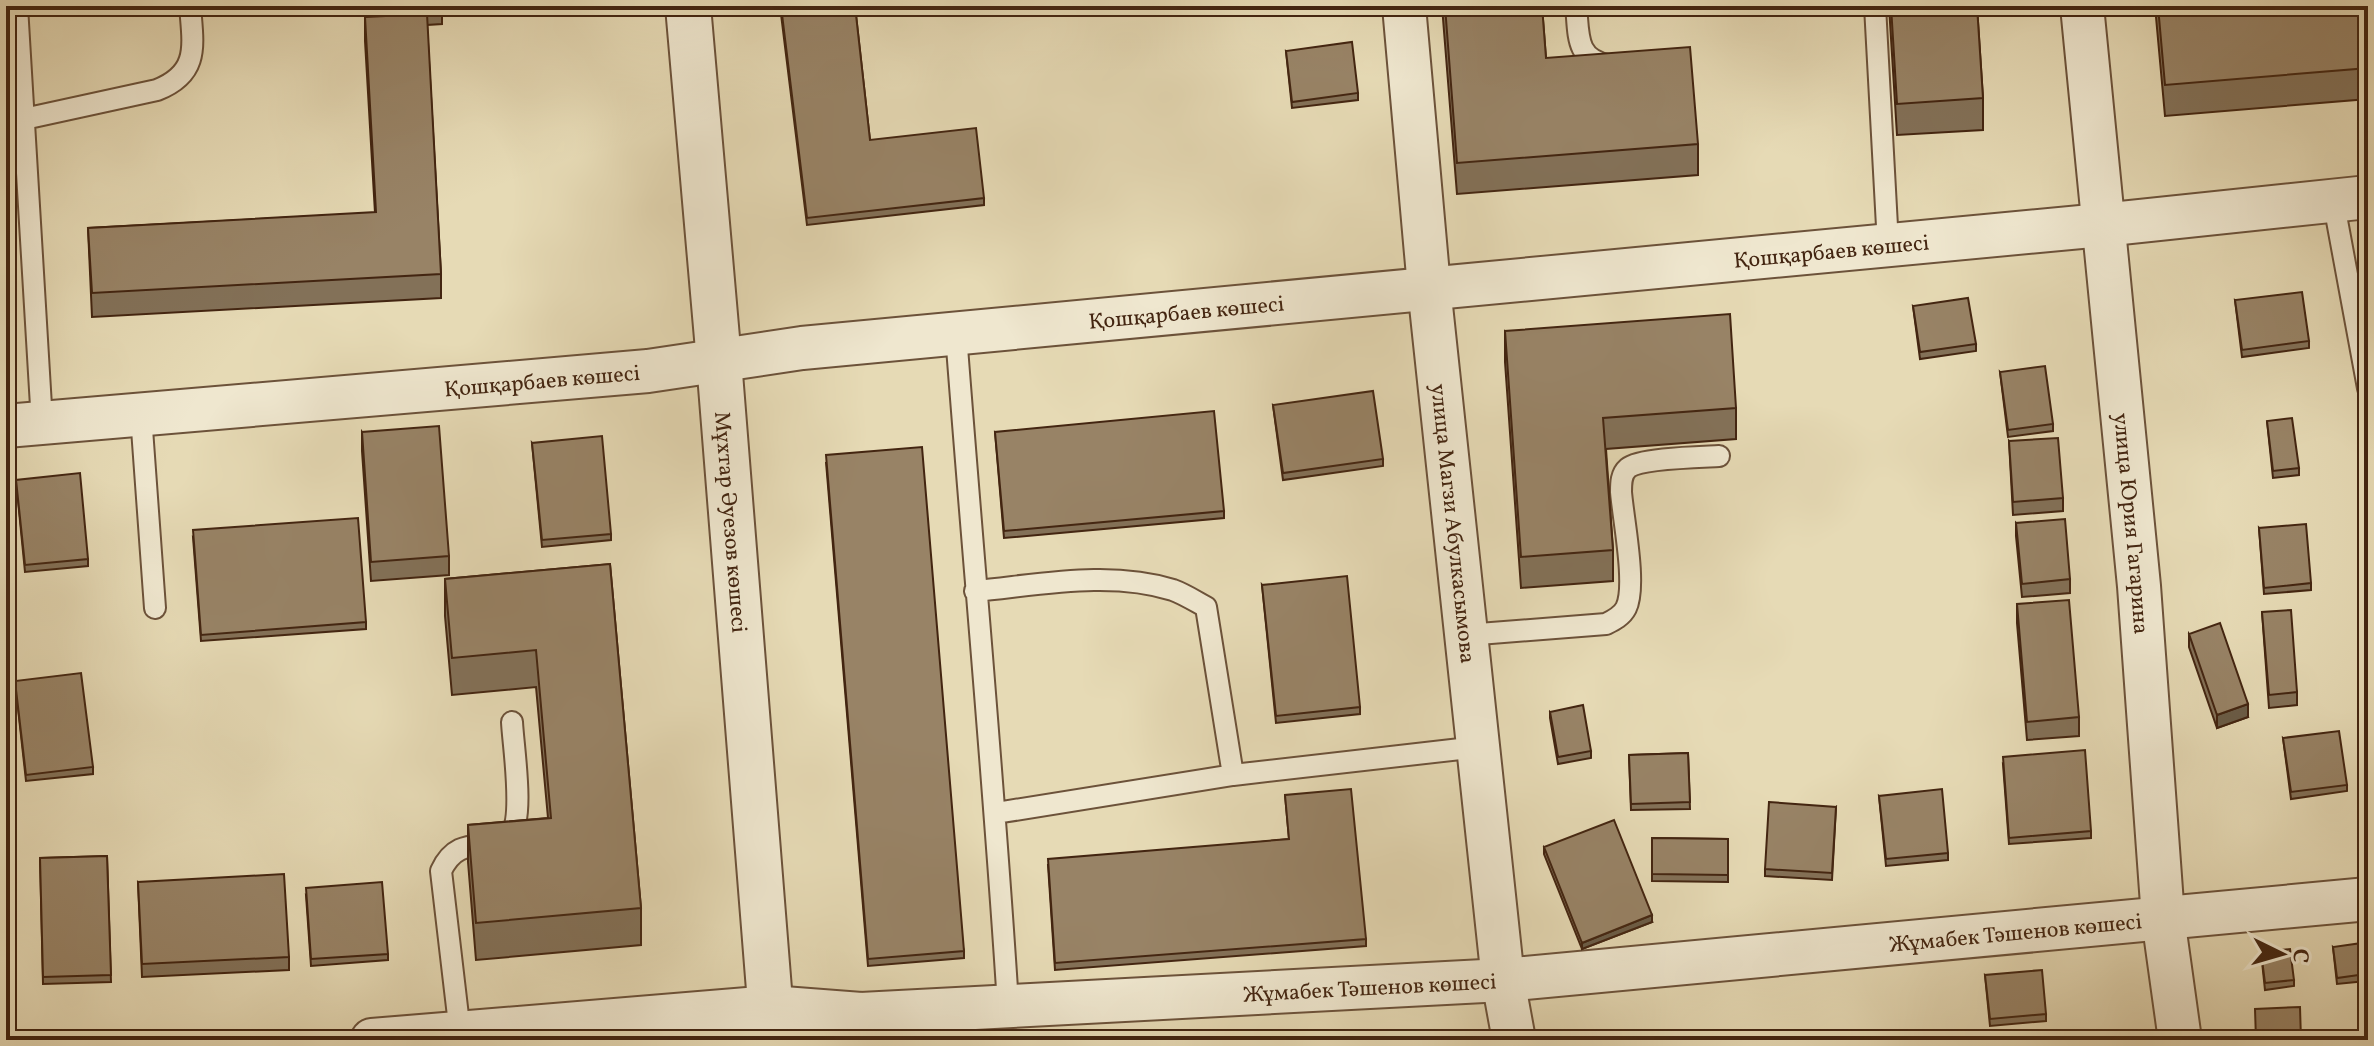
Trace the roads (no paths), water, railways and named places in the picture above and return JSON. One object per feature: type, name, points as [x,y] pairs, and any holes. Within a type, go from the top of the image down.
[{"type":"street","name":"Мұхтар Әуезов көшесі","points":[[688,6],[772,1024]]},
{"type":"street","name":"улица Магзи Абулкасымова","points":[[1404,6],[1429,287],[1466,635],[1503,980],[1514,1040]]},
{"type":"street","name":"улица Юрия Гагарина","points":[[2082,6],[2139,586],[2163,918],[2180,1040]]},
{"type":"street","name":"Қошқарбаев көшесі","points":[[24,425],[648,371],[802,348],[2102,225],[2350,198]]},
{"type":"street","name":"Жұмабек Тәшенов көшесі","points":[[382,1040],[460,1033],[772,1024],[861,1014],[1008,1005],[1503,980],[2368,899]]},
{"type":"lane","points":[[17,6],[24,119],[24,425]]},
{"type":"lane","points":[[24,119],[173,84],[184,75],[191,60],[190,6]]},
{"type":"lane","points":[[1576,6],[1579,41],[1585,56],[1595,63],[1628,66]]},
{"type":"lane","points":[[1875,6],[1888,245]]},
{"type":"lane","points":[[2350,198],[2368,388]]},
{"type":"lane","points":[[956,334],[975,591],[996,813],[1008,1005]]},
{"type":"lane","points":[[141,415],[155,608]]},
{"type":"lane","points":[[1466,635],[1606,624],[1616,619],[1625,610],[1631,586],[1622,476],[1629,467],[1643,462],[1719,456]]},
{"type":"lane","points":[[975,591],[1098,579],[1174,590],[1206,607],[1233,775]]},
{"type":"lane","points":[[460,1033],[441,871],[448,856],[460,849],[494,843],[510,835],[517,820],[518,803],[512,722]]},
{"type":"lane","points":[[996,813],[1233,775],[1478,747]]}]
